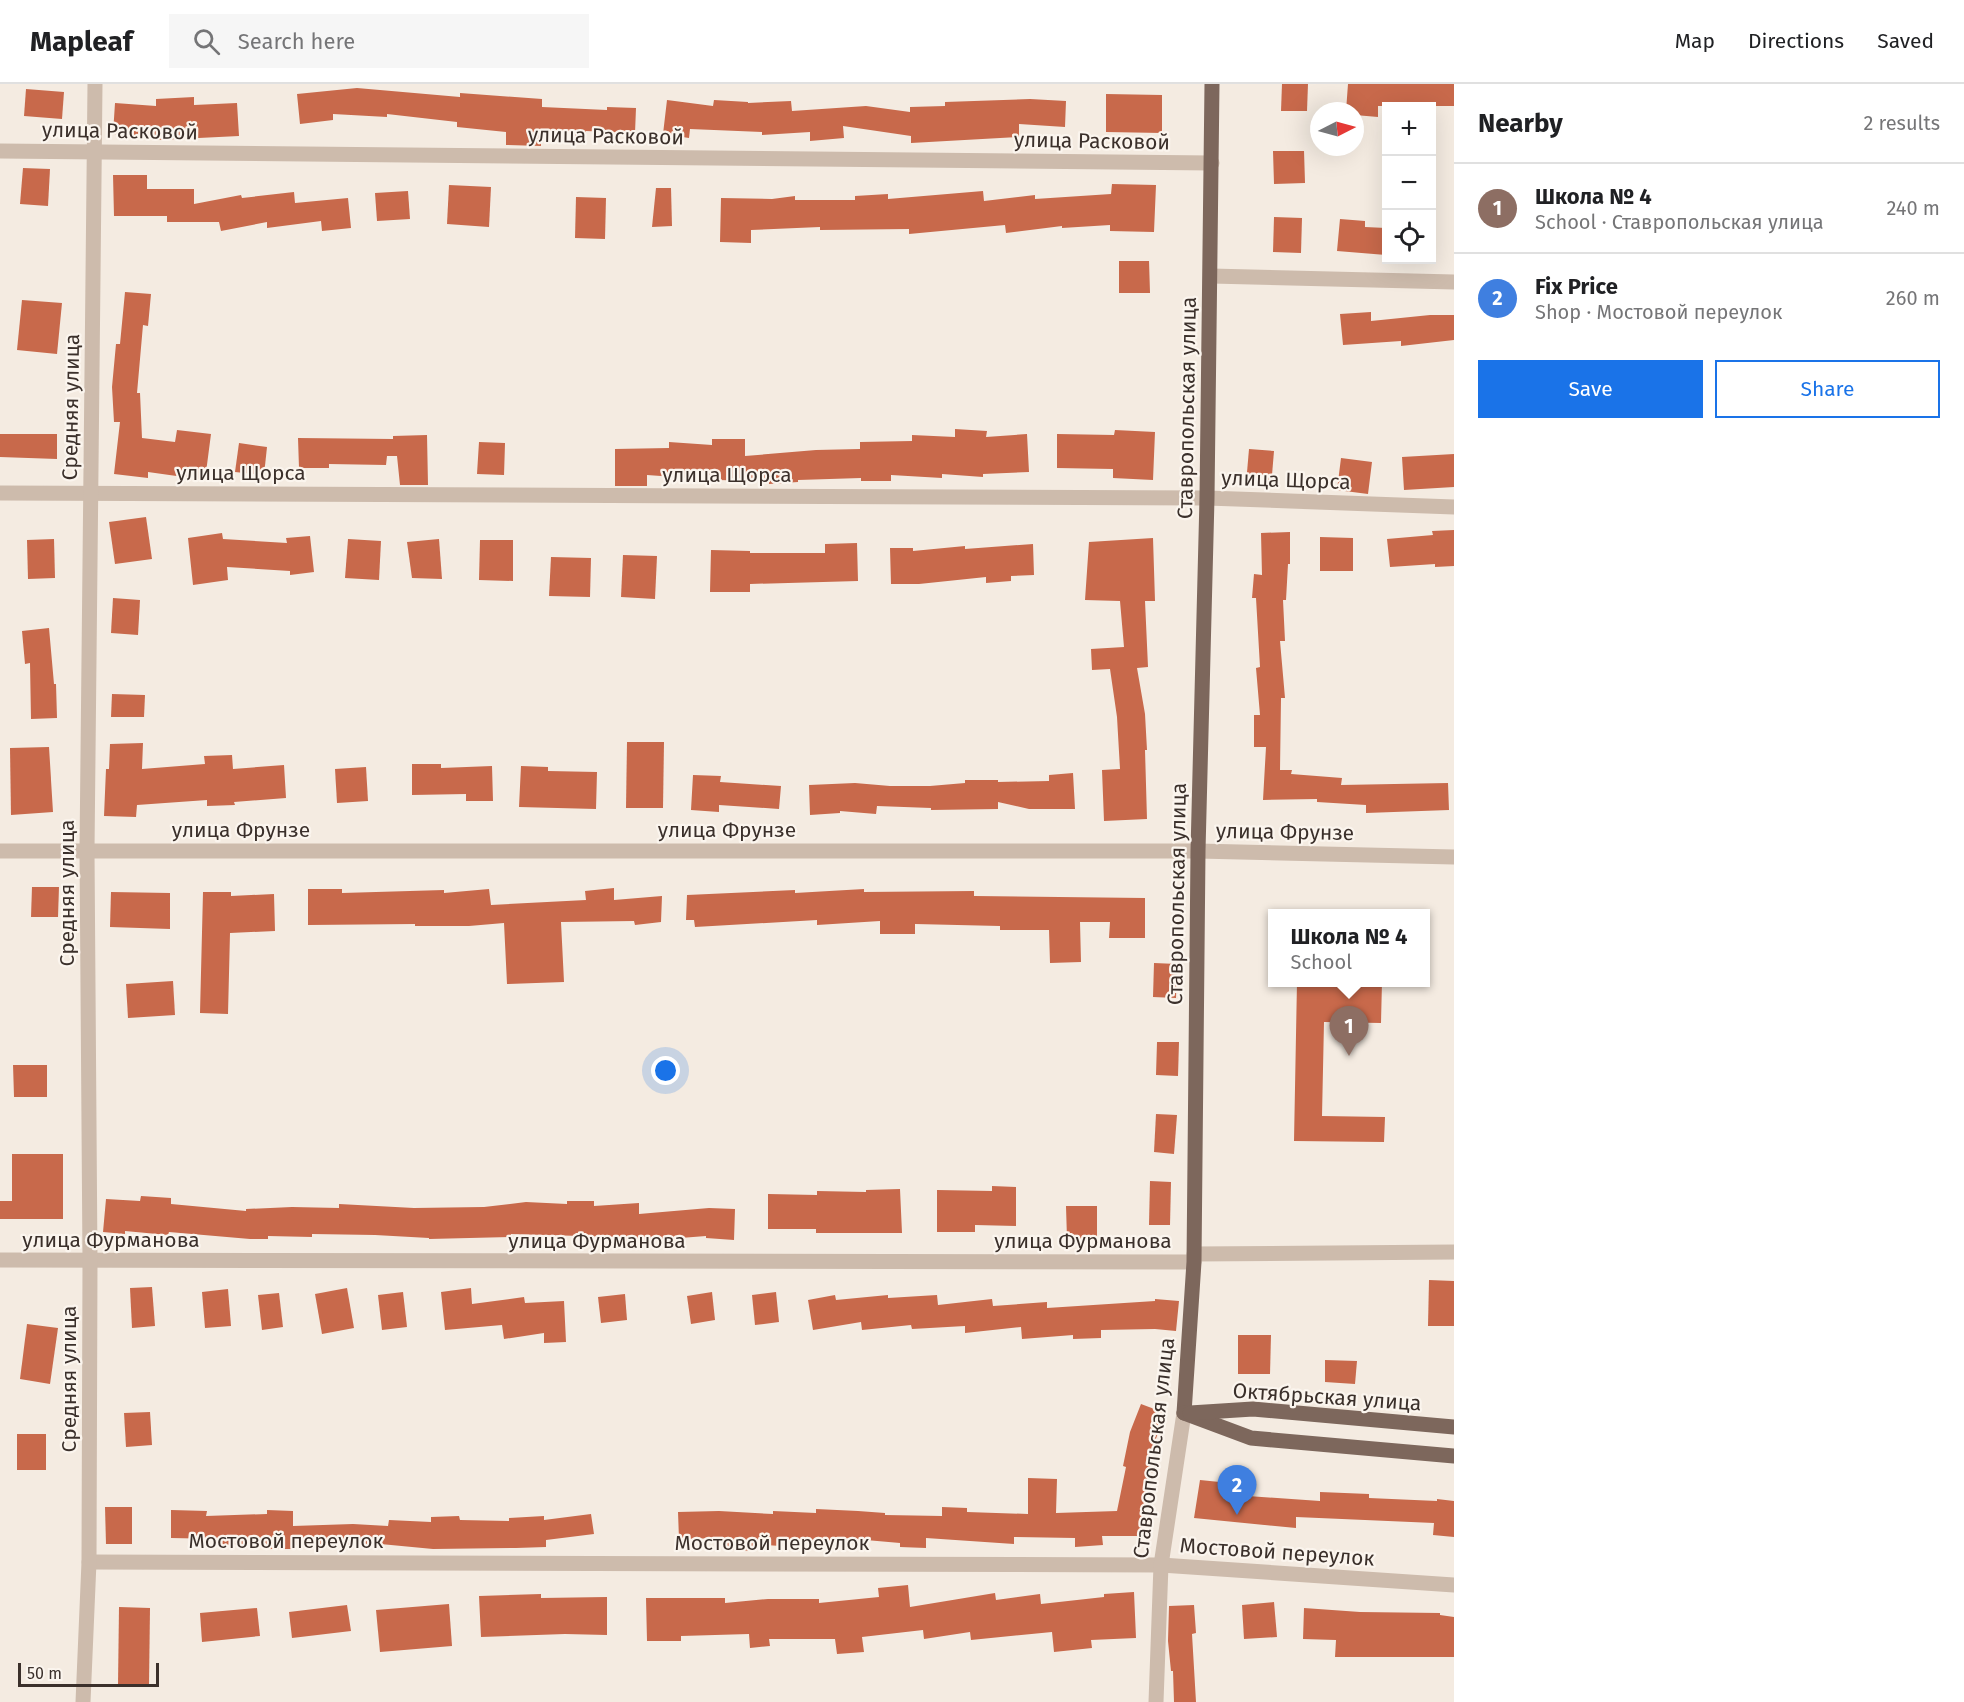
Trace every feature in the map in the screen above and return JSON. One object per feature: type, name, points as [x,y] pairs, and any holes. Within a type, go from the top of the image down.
[{"type":"main road","name":"Ставропольская улица","points":[[1184,1413],[1194,1258],[1198,851],[1207,498],[1212,84]]},
{"type":"main road","name":"Октябрьская улица","points":[[1184,1413],[1253,1409],[1454,1427]]},
{"type":"main road","name":"Октябрьская улица","points":[[1184,1413],[1251,1438],[1454,1456]]},
{"type":"street","name":"Средняя улица","points":[[83,1702],[89,1562],[90,1262],[87,851],[95,84]]},
{"type":"street","name":"улица Расковой","points":[[0,151],[1212,163]]},
{"type":"street","points":[[1211,276],[1454,282]]},
{"type":"street","name":"улица Щорса","points":[[0,493],[1207,498],[1454,507]]},
{"type":"street","name":"улица Фрунзе","points":[[0,851],[1198,851],[1454,857]]},
{"type":"street","name":"улица Фурманова","points":[[0,1260],[90,1262],[1194,1258],[1454,1252]]},
{"type":"street","name":"Ставропольская улица","points":[[1156,1702],[1161,1565],[1184,1413]]},
{"type":"street","name":"Мостовой переулок","points":[[89,1562],[1161,1565],[1454,1585]]},
{"type":"building","points":[[1282,84],[1308,84],[1307,111],[1281,111]]},
{"type":"building","points":[[1348,84],[1454,84],[1454,106],[1436,106],[1436,102],[1382,102],[1382,106],[1378,106],[1378,117],[1364,116],[1364,102],[1347,102]]},
{"type":"building","points":[[357,88],[460,97],[460,93],[542,99],[542,107],[607,110],[607,107],[636,108],[635,133],[586,131],[585,139],[541,137],[541,146],[506,145],[506,132],[457,127],[457,122],[387,114],[387,117],[333,114],[333,120],[300,124],[297,94]]},
{"type":"building","points":[[26,89],[64,92],[62,119],[24,116]]},
{"type":"building","points":[[1106,94],[1162,95],[1162,133],[1106,132]]},
{"type":"building","points":[[194,97],[194,105],[237,103],[239,136],[158,140],[158,137],[113,134],[115,103],[156,106],[156,99]]},
{"type":"building","points":[[1030,99],[1066,101],[1065,127],[1019,124],[1019,137],[911,143],[911,136],[843,126],[844,138],[810,141],[810,132],[762,135],[762,132],[690,129],[689,138],[663,134],[667,100],[713,106],[714,100],[748,103],[791,101],[792,111],[866,106],[910,112],[910,107],[945,106],[945,102]]},
{"type":"building","points":[[1273,151],[1304,151],[1305,183],[1274,184]]},
{"type":"building","points":[[23,168],[50,169],[48,206],[20,204]]},
{"type":"building","points":[[113,175],[147,175],[147,189],[194,189],[194,204],[241,195],[242,198],[294,192],[295,203],[348,198],[351,228],[322,231],[321,221],[267,228],[267,222],[221,231],[219,222],[167,222],[167,216],[114,216]]},
{"type":"building","points":[[1112,184],[1156,185],[1154,232],[1110,231],[1110,225],[1062,228],[1062,226],[1006,233],[1005,225],[909,234],[909,229],[820,230],[820,227],[751,230],[751,243],[720,242],[721,198],[772,199],[795,196],[795,200],[855,200],[855,196],[888,194],[888,199],[983,191],[984,201],[1035,195],[1035,199],[1111,194]]},
{"type":"building","points":[[449,185],[491,187],[489,227],[447,224]]},
{"type":"building","points":[[656,188],[671,188],[672,226],[652,227]]},
{"type":"building","points":[[408,191],[410,219],[377,221],[375,193]]},
{"type":"building","points":[[576,197],[606,198],[605,239],[575,238]]},
{"type":"building","points":[[1274,217],[1302,218],[1301,253],[1273,252]]},
{"type":"building","points":[[1340,219],[1365,221],[1365,227],[1382,228],[1382,255],[1337,251]]},
{"type":"building","points":[[1119,261],[1149,261],[1150,293],[1119,293]]},
{"type":"building","points":[[125,292],[151,294],[148,326],[143,325],[137,393],[140,393],[142,438],[175,442],[177,430],[211,434],[205,480],[148,472],[148,478],[114,474],[120,422],[114,422],[112,387],[116,344],[120,344]]},
{"type":"building","points":[[22,300],[62,303],[57,354],[17,350]]},
{"type":"building","points":[[1371,312],[1371,321],[1454,315],[1454,340],[1401,346],[1401,341],[1343,345],[1340,314]]},
{"type":"building","points":[[955,429],[987,431],[986,437],[1027,434],[1029,472],[983,474],[983,477],[942,474],[942,478],[891,475],[891,481],[861,481],[861,478],[798,480],[798,482],[769,484],[769,481],[647,475],[647,486],[615,486],[615,449],[669,448],[669,442],[712,445],[712,439],[745,439],[745,456],[860,449],[860,442],[912,441],[912,435],[955,437]]},
{"type":"building","points":[[1115,430],[1155,432],[1153,480],[1113,478],[1113,469],[1057,468],[1057,434],[1114,435]]},
{"type":"building","points":[[0,434],[57,434],[57,459],[0,457]]},
{"type":"building","points":[[427,435],[428,485],[400,485],[397,456],[387,456],[386,465],[329,464],[329,468],[299,468],[298,438],[393,439],[393,436]]},
{"type":"building","points":[[479,442],[505,443],[504,475],[477,474]]},
{"type":"building","points":[[239,443],[267,447],[264,475],[235,472]]},
{"type":"building","points":[[1249,449],[1274,451],[1271,487],[1246,484]]},
{"type":"building","points":[[1454,454],[1454,487],[1404,490],[1402,457]]},
{"type":"building","points":[[1341,458],[1372,462],[1368,494],[1337,490]]},
{"type":"building","points":[[146,517],[152,559],[115,564],[109,522]]},
{"type":"building","points":[[1454,530],[1454,566],[1435,567],[1435,564],[1390,567],[1387,539],[1433,535],[1432,531]]},
{"type":"building","points":[[1290,532],[1290,564],[1288,564],[1286,600],[1283,600],[1285,641],[1280,641],[1285,698],[1281,698],[1280,770],[1292,770],[1291,774],[1342,778],[1341,785],[1448,783],[1449,810],[1366,813],[1366,805],[1317,802],[1317,799],[1263,800],[1266,747],[1254,747],[1254,715],[1260,715],[1256,668],[1260,667],[1256,598],[1252,598],[1254,574],[1262,575],[1261,533]]},
{"type":"building","points":[[222,533],[223,539],[287,543],[286,538],[310,536],[314,572],[290,575],[290,571],[227,567],[228,580],[193,585],[188,538]]},
{"type":"building","points":[[1320,537],[1353,538],[1353,571],[1320,571]]},
{"type":"building","points":[[1153,538],[1155,601],[1145,601],[1148,667],[1137,668],[1145,714],[1147,819],[1104,821],[1102,770],[1120,769],[1117,717],[1110,669],[1092,670],[1091,649],[1124,647],[1120,601],[1085,600],[1089,542]]},
{"type":"building","points":[[54,539],[55,578],[28,579],[27,540]]},
{"type":"building","points":[[348,539],[381,541],[379,580],[345,578]]},
{"type":"building","points":[[439,539],[442,579],[412,578],[407,542]]},
{"type":"building","points":[[480,540],[513,540],[513,581],[479,580]]},
{"type":"building","points":[[857,543],[858,581],[750,584],[750,592],[710,592],[711,550],[750,551],[750,553],[825,553],[825,544]]},
{"type":"building","points":[[1033,544],[1034,575],[1011,576],[1011,581],[986,583],[986,577],[919,584],[891,584],[890,548],[913,548],[913,551],[965,546],[965,549]]},
{"type":"building","points":[[623,555],[657,556],[655,599],[621,597]]},
{"type":"building","points":[[551,557],[591,558],[590,597],[549,596]]},
{"type":"building","points":[[113,598],[140,600],[138,635],[111,633]]},
{"type":"building","points":[[49,628],[54,684],[56,684],[57,718],[31,719],[30,663],[25,664],[22,631]]},
{"type":"building","points":[[112,694],[145,695],[144,717],[111,717]]},
{"type":"building","points":[[627,742],[664,742],[663,808],[626,808]]},
{"type":"building","points":[[143,743],[142,769],[205,764],[204,756],[232,755],[233,769],[284,765],[286,798],[234,802],[235,805],[207,806],[207,800],[137,805],[136,817],[104,816],[106,769],[109,769],[110,744]]},
{"type":"building","points":[[49,747],[53,812],[11,815],[10,748]]},
{"type":"building","points":[[412,764],[441,764],[441,768],[492,766],[493,801],[466,801],[466,794],[412,795]]},
{"type":"building","points":[[521,766],[548,767],[548,771],[597,772],[596,809],[519,807]]},
{"type":"building","points":[[366,767],[368,801],[337,803],[335,769]]},
{"type":"building","points":[[1073,773],[1075,809],[1029,809],[998,802],[998,809],[931,810],[931,808],[877,806],[876,814],[840,811],[840,813],[810,815],[809,785],[855,783],[930,786],[965,783],[965,780],[1049,781],[1049,775]]},
{"type":"building","points":[[693,775],[721,776],[720,782],[781,786],[779,809],[719,805],[719,812],[691,810]]},
{"type":"building","points":[[32,887],[59,887],[58,917],[31,917]]},
{"type":"building","points":[[614,888],[614,900],[662,896],[661,922],[635,925],[634,921],[561,922],[564,982],[507,984],[504,923],[469,926],[308,925],[308,889],[342,889],[342,893],[444,890],[444,893],[489,889],[491,905],[586,900],[585,891]]},
{"type":"building","points":[[864,889],[864,892],[974,891],[974,896],[1145,898],[1145,938],[1109,938],[1110,922],[1080,922],[1081,962],[1050,963],[1049,930],[1000,930],[1000,926],[915,924],[915,934],[880,934],[880,921],[817,925],[817,920],[695,927],[694,920],[686,920],[687,895]]},
{"type":"building","points":[[111,892],[170,893],[170,929],[110,927]]},
{"type":"building","points":[[203,892],[231,892],[231,896],[274,894],[275,931],[230,933],[228,1014],[200,1013]]},
{"type":"building","points":[[1154,963],[1177,964],[1176,998],[1153,997]]},
{"type":"building","points":[[173,981],[175,1015],[128,1018],[126,984]]},
{"type":"building","points":[[1297,987],[1382,987],[1381,1023],[1324,1022],[1322,1116],[1385,1117],[1384,1142],[1294,1141]]},
{"type":"building","points":[[1157,1042],[1179,1042],[1178,1076],[1156,1075]]},
{"type":"building","points":[[13,1065],[47,1065],[47,1097],[14,1097]]},
{"type":"building","points":[[1156,1114],[1177,1115],[1174,1154],[1154,1152]]},
{"type":"building","points":[[12,1154],[63,1154],[63,1219],[0,1219],[0,1201],[12,1201]]},
{"type":"building","points":[[1150,1181],[1171,1182],[1170,1225],[1149,1225]]},
{"type":"building","points":[[992,1186],[1016,1187],[1016,1226],[975,1225],[975,1232],[937,1232],[937,1190],[992,1191]]},
{"type":"building","points":[[900,1189],[902,1233],[816,1233],[816,1229],[768,1229],[768,1194],[817,1195],[817,1191],[866,1192],[866,1190]]},
{"type":"building","points":[[141,1196],[171,1198],[171,1204],[246,1211],[246,1209],[292,1207],[339,1208],[339,1204],[414,1208],[484,1207],[526,1202],[567,1204],[567,1201],[594,1201],[594,1206],[639,1203],[639,1214],[709,1208],[735,1209],[734,1240],[706,1238],[706,1236],[616,1243],[616,1237],[511,1234],[511,1237],[429,1239],[312,1234],[312,1237],[268,1236],[268,1239],[250,1239],[169,1232],[168,1235],[125,1231],[125,1234],[103,1232],[106,1199],[140,1201]]},
{"type":"building","points":[[1066,1206],[1097,1206],[1097,1239],[1067,1239]]},
{"type":"building","points":[[1429,1280],[1454,1281],[1454,1326],[1428,1326]]},
{"type":"building","points":[[152,1287],[155,1326],[132,1328],[130,1288]]},
{"type":"building","points":[[347,1288],[354,1328],[322,1334],[315,1294]]},
{"type":"building","points":[[471,1288],[472,1304],[524,1297],[525,1303],[564,1301],[566,1342],[544,1343],[544,1333],[504,1339],[502,1325],[445,1330],[441,1292]]},
{"type":"building","points":[[228,1289],[231,1326],[205,1328],[202,1292]]},
{"type":"building","points":[[403,1292],[407,1327],[382,1330],[378,1295]]},
{"type":"building","points":[[712,1292],[715,1320],[691,1324],[687,1296]]},
{"type":"building","points":[[776,1292],[779,1322],[755,1325],[752,1295]]},
{"type":"building","points":[[279,1293],[283,1327],[262,1330],[258,1295]]},
{"type":"building","points":[[625,1294],[627,1320],[601,1323],[598,1297]]},
{"type":"building","points":[[835,1295],[836,1300],[888,1295],[888,1298],[937,1295],[938,1305],[992,1299],[993,1306],[1047,1302],[1047,1308],[1155,1301],[1155,1299],[1179,1301],[1176,1331],[1101,1330],[1101,1338],[1073,1339],[1073,1335],[1022,1339],[1021,1327],[965,1333],[965,1326],[912,1329],[911,1325],[862,1330],[861,1322],[813,1330],[808,1300]]},
{"type":"building","points":[[27,1324],[58,1328],[50,1384],[20,1379]]},
{"type":"building","points":[[1238,1335],[1271,1335],[1270,1374],[1238,1374]]},
{"type":"building","points":[[1325,1360],[1357,1361],[1355,1384],[1325,1382]]},
{"type":"building","points":[[1141,1404],[1165,1413],[1152,1450],[1159,1451],[1154,1473],[1150,1472],[1142,1513],[1145,1513],[1145,1536],[1102,1536],[1103,1545],[1075,1547],[1075,1538],[1014,1537],[1014,1544],[926,1538],[926,1548],[900,1547],[900,1543],[843,1538],[843,1542],[796,1540],[795,1547],[753,1544],[752,1551],[726,1549],[727,1538],[679,1539],[678,1512],[719,1511],[773,1514],[773,1511],[816,1513],[816,1509],[885,1513],[885,1515],[942,1516],[942,1507],[967,1508],[967,1512],[1028,1514],[1028,1478],[1057,1479],[1056,1513],[1117,1511],[1130,1432]]},
{"type":"building","points":[[150,1412],[152,1445],[126,1447],[124,1413]]},
{"type":"building","points":[[17,1434],[46,1434],[46,1470],[17,1470]]},
{"type":"building","points":[[1200,1480],[1249,1485],[1248,1496],[1320,1501],[1320,1492],[1369,1494],[1369,1498],[1454,1501],[1454,1537],[1433,1535],[1434,1523],[1296,1517],[1296,1528],[1194,1518]]},
{"type":"building","points":[[105,1507],[132,1507],[132,1544],[106,1544]]},
{"type":"building","points":[[171,1510],[207,1511],[206,1516],[267,1514],[267,1510],[293,1511],[293,1526],[353,1524],[388,1526],[389,1520],[431,1522],[431,1517],[459,1516],[460,1520],[509,1521],[509,1518],[544,1516],[544,1520],[591,1514],[594,1534],[546,1540],[546,1547],[433,1549],[370,1543],[370,1547],[347,1546],[347,1544],[293,1545],[293,1549],[266,1549],[266,1543],[220,1545],[220,1539],[171,1538]]},
{"type":"building","points":[[908,1585],[910,1607],[995,1593],[996,1600],[1040,1594],[1041,1604],[1104,1597],[1104,1594],[1134,1592],[1136,1638],[1091,1640],[1092,1648],[1054,1652],[1052,1632],[971,1640],[970,1632],[924,1639],[923,1630],[862,1637],[864,1652],[837,1654],[835,1639],[769,1639],[770,1646],[750,1648],[749,1634],[681,1636],[681,1641],[647,1641],[646,1598],[725,1598],[725,1603],[768,1599],[819,1599],[819,1603],[879,1597],[878,1588]]},
{"type":"building","points":[[541,1594],[541,1598],[607,1597],[607,1635],[481,1637],[479,1596]]},
{"type":"building","points":[[1274,1602],[1277,1637],[1244,1639],[1242,1605]]},
{"type":"building","points":[[449,1604],[452,1646],[380,1652],[376,1610]]},
{"type":"building","points":[[347,1605],[351,1631],[292,1638],[289,1612]]},
{"type":"building","points":[[1194,1605],[1196,1633],[1192,1634],[1196,1702],[1174,1702],[1173,1671],[1171,1671],[1168,1641],[1169,1606]]},
{"type":"building","points":[[119,1607],[150,1608],[149,1685],[118,1685]]},
{"type":"building","points":[[257,1608],[260,1636],[202,1642],[200,1613]]},
{"type":"building","points":[[1304,1608],[1360,1612],[1440,1613],[1440,1615],[1454,1617],[1454,1657],[1335,1657],[1336,1640],[1303,1639]]},
{"type":"place","name":"Школа № 4","points":[[1349,1056]]},
{"type":"place","name":"Fix Price","points":[[1237,1515]]}]
